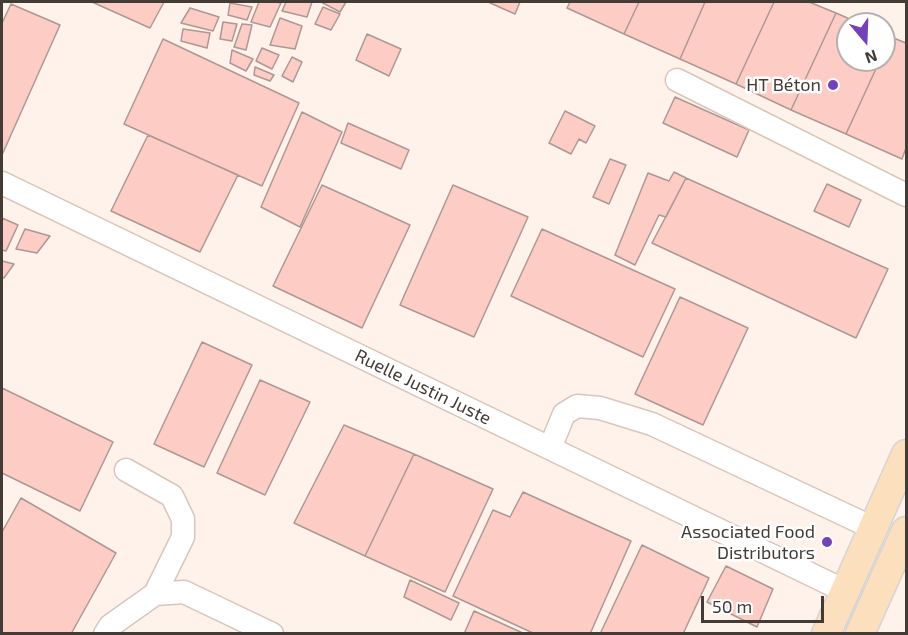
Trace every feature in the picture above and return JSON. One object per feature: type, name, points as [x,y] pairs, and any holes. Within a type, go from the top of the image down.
[{"type":"main road","points":[[826,633],[906,454]]},
{"type":"main road","points":[[861,633],[906,531]]},
{"type":"street","points":[[677,80],[906,195]]},
{"type":"street","name":"Ruelle Justin Juste","points":[[2,183],[845,591]]},
{"type":"street","points":[[550,448],[564,414],[577,406],[600,408],[652,424],[873,528]]},
{"type":"street","points":[[105,633],[110,626],[155,594],[183,537],[183,519],[172,496],[126,470]]},
{"type":"street","points":[[155,594],[184,592],[272,633]]},
{"type":"building","points":[[92,2],[164,2],[150,28]]},
{"type":"building","points":[[259,2],[281,3],[270,27],[251,22]]},
{"type":"building","points":[[286,2],[312,2],[307,17],[282,11]]},
{"type":"building","points":[[321,2],[346,2],[340,12]]},
{"type":"building","points":[[488,2],[520,2],[515,14]]},
{"type":"building","points":[[570,2],[639,2],[624,34],[567,8]]},
{"type":"building","points":[[639,2],[705,2],[680,59],[624,34]]},
{"type":"building","points":[[705,2],[774,2],[736,84],[680,59]]},
{"type":"building","points":[[774,2],[809,2],[836,13],[791,110],[736,84]]},
{"type":"building","points":[[230,3],[252,7],[247,20],[228,15]]},
{"type":"building","points":[[11,4],[60,25],[2,155],[2,23]]},
{"type":"building","points":[[323,7],[340,14],[331,30],[315,24]]},
{"type":"building","points":[[190,8],[219,17],[213,31],[181,23]]},
{"type":"building","points":[[836,13],[836,72],[874,72],[846,134],[791,110]]},
{"type":"building","points":[[280,18],[302,26],[295,49],[270,45]]},
{"type":"building","points":[[223,22],[237,24],[232,41],[220,39]]},
{"type":"building","points":[[242,24],[252,25],[246,50],[234,47]]},
{"type":"building","points":[[183,29],[210,33],[207,48],[181,41]]},
{"type":"building","points":[[367,34],[401,49],[389,76],[356,60]]},
{"type":"building","points":[[163,39],[299,103],[262,186],[124,124]]},
{"type":"building","points":[[896,39],[906,43],[906,148],[902,159],[846,134],[874,72],[896,72]]},
{"type":"building","points":[[262,48],[279,55],[272,69],[256,61]]},
{"type":"building","points":[[232,50],[253,59],[246,71],[230,63]]},
{"type":"building","points":[[292,57],[302,62],[293,82],[282,76]]},
{"type":"building","points":[[255,67],[274,75],[270,81],[254,75]]},
{"type":"building","points":[[675,97],[749,130],[737,157],[663,123]]},
{"type":"building","points":[[565,111],[595,126],[586,143],[579,139],[571,154],[549,143]]},
{"type":"building","points":[[302,112],[342,132],[300,227],[261,207]]},
{"type":"building","points":[[348,123],[409,150],[401,169],[341,143]]},
{"type":"building","points":[[148,135],[238,175],[200,252],[111,211]]},
{"type":"building","points":[[610,159],[626,165],[609,204],[593,197]]},
{"type":"building","points":[[674,172],[686,178],[666,217],[659,215],[635,265],[615,255],[648,173],[669,181]]},
{"type":"building","points":[[686,178],[888,269],[856,338],[652,243]]},
{"type":"building","points":[[827,184],[861,200],[849,227],[814,211]]},
{"type":"building","points":[[322,185],[410,225],[362,328],[273,286]]},
{"type":"building","points":[[453,185],[528,217],[474,337],[400,305]]},
{"type":"building","points":[[2,218],[18,225],[6,251],[2,250]]},
{"type":"building","points":[[25,229],[50,236],[37,253],[16,249]]},
{"type":"building","points":[[542,229],[675,289],[643,357],[511,296]]},
{"type":"building","points":[[2,261],[14,264],[4,278],[2,277]]},
{"type":"building","points":[[680,297],[748,328],[703,425],[635,394]]},
{"type":"building","points":[[202,342],[252,365],[204,467],[154,444]]},
{"type":"building","points":[[260,380],[310,402],[265,495],[217,473]]},
{"type":"building","points":[[2,388],[113,442],[80,511],[2,473]]},
{"type":"building","points":[[344,425],[414,454],[365,556],[294,523]]},
{"type":"building","points":[[414,454],[493,489],[445,592],[365,556]]},
{"type":"building","points":[[523,492],[631,541],[590,634],[535,634],[453,596],[493,510],[510,517]]},
{"type":"building","points":[[21,498],[116,553],[71,634],[2,634],[2,532]]},
{"type":"building","points":[[642,545],[709,578],[683,634],[600,634]]},
{"type":"building","points":[[726,566],[773,589],[757,627],[707,602]]},
{"type":"building","points":[[410,580],[459,603],[451,620],[404,597]]},
{"type":"building","points":[[474,611],[525,634],[464,634]]},
{"type":"place","name":"HT Béton","points":[[833,85]]},
{"type":"place","name":"Associated Food Distributors","points":[[827,542]]}]
